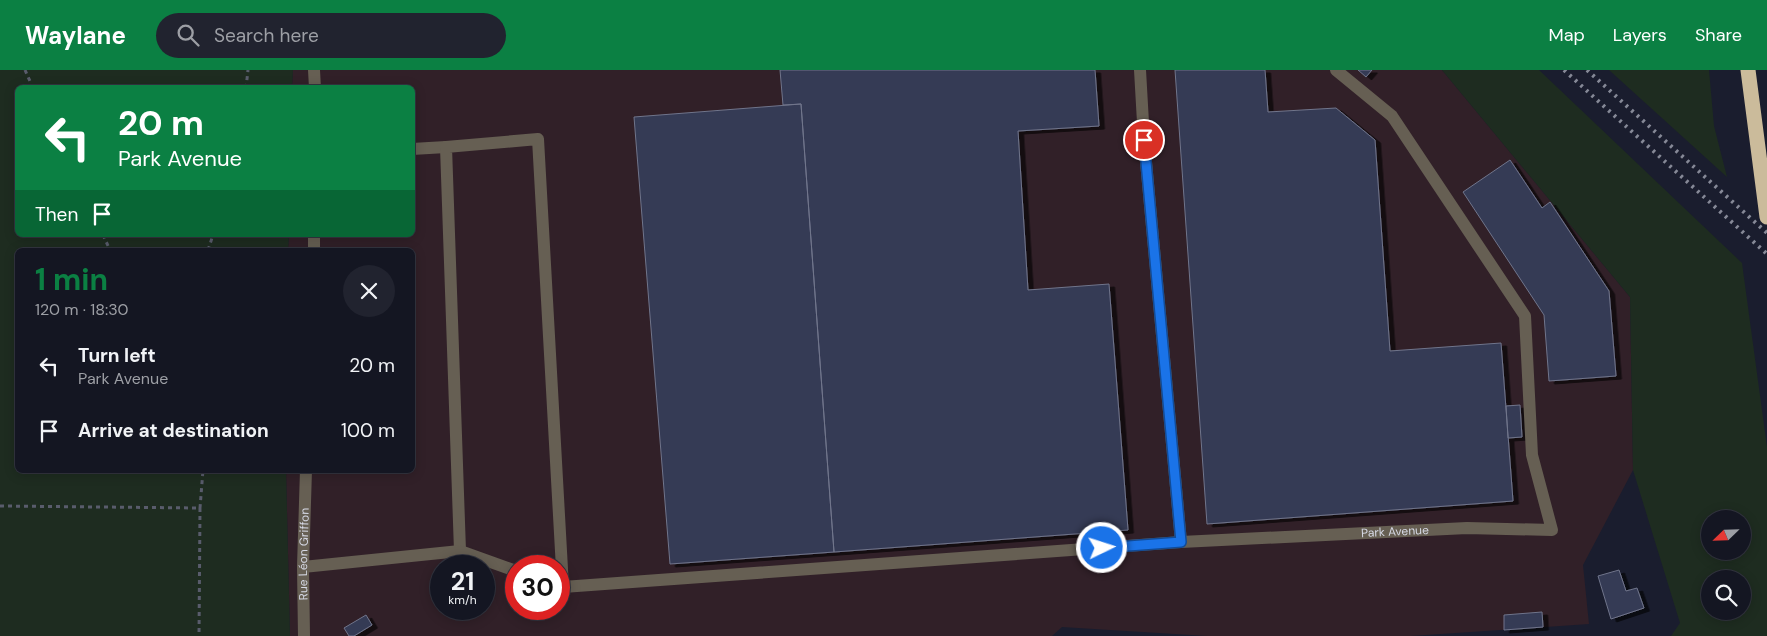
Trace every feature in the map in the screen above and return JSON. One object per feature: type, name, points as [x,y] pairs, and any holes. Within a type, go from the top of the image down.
[{"type":"highway","points":[[1748,70],[1767,217]]},
{"type":"street","points":[[314,70],[315,85]]},
{"type":"street","points":[[1140,70],[1144,140],[1181,542]]},
{"type":"street","name":"Park Avenue","points":[[570,585],[1181,542],[1467,528],[1552,530],[1532,455],[1525,316],[1392,116],[1336,70]]},
{"type":"street","points":[[415,149],[538,140],[559,555]]},
{"type":"street","points":[[446,147],[460,551]]},
{"type":"street","name":"Rue Léon Griffon","points":[[304,636],[303,567],[306,473]]},
{"type":"street","points":[[303,567],[460,551],[505,567]]},
{"type":"path","points":[[25,70],[32,85]]},
{"type":"path","points":[[246,85],[248,70]]},
{"type":"path","points":[[199,636],[200,508],[203,473]]},
{"type":"path","points":[[0,506],[200,508]]},
{"type":"shaded area","points":[[293,70],[1442,70],[1630,297],[1633,470],[1583,565],[1589,624],[1411,636],[1207,636],[1062,627],[1052,636],[290,636],[286,473],[415,473],[415,248],[288,248],[289,237],[415,237],[415,85],[292,85]]},
{"type":"green space","points":[[0,70],[293,70],[292,85],[15,85],[15,237],[289,237],[288,248],[15,248],[15,473],[286,473],[290,636],[0,636]]},
{"type":"green space","points":[[1442,70],[1539,70],[1742,263],[1767,447],[1767,636],[1671,636],[1680,623],[1633,470],[1630,297]]},
{"type":"green space","points":[[1609,70],[1709,70],[1714,126],[1727,177]]},
{"type":"building","points":[[780,70],[1095,70],[1099,126],[1018,131],[1028,290],[1109,284],[1128,530],[834,552],[801,104],[783,105]]},
{"type":"building","points":[[1175,70],[1265,70],[1268,112],[1336,108],[1375,140],[1390,351],[1501,343],[1513,501],[1207,524]]},
{"type":"building","points":[[1358,70],[1372,70],[1366,77]]},
{"type":"building","points":[[801,104],[834,552],[670,564],[634,117]]},
{"type":"building","points":[[1510,160],[1542,208],[1550,202],[1609,291],[1616,376],[1549,381],[1544,315],[1463,192]]},
{"type":"building","points":[[1520,405],[1522,437],[1508,438],[1506,406]]},
{"type":"building","points":[[1619,570],[1626,591],[1637,588],[1644,608],[1611,619],[1598,576]]},
{"type":"building","points":[[1542,612],[1543,627],[1504,630],[1504,615]]},
{"type":"building","points":[[366,615],[372,625],[354,636],[349,636],[344,628]]},
{"type":"railway","points":[[1564,70],[1767,254]]},
{"type":"railway","points":[[1587,70],[1767,233]]},
{"type":"route","points":[[1102,548],[1181,542],[1144,140]]}]
